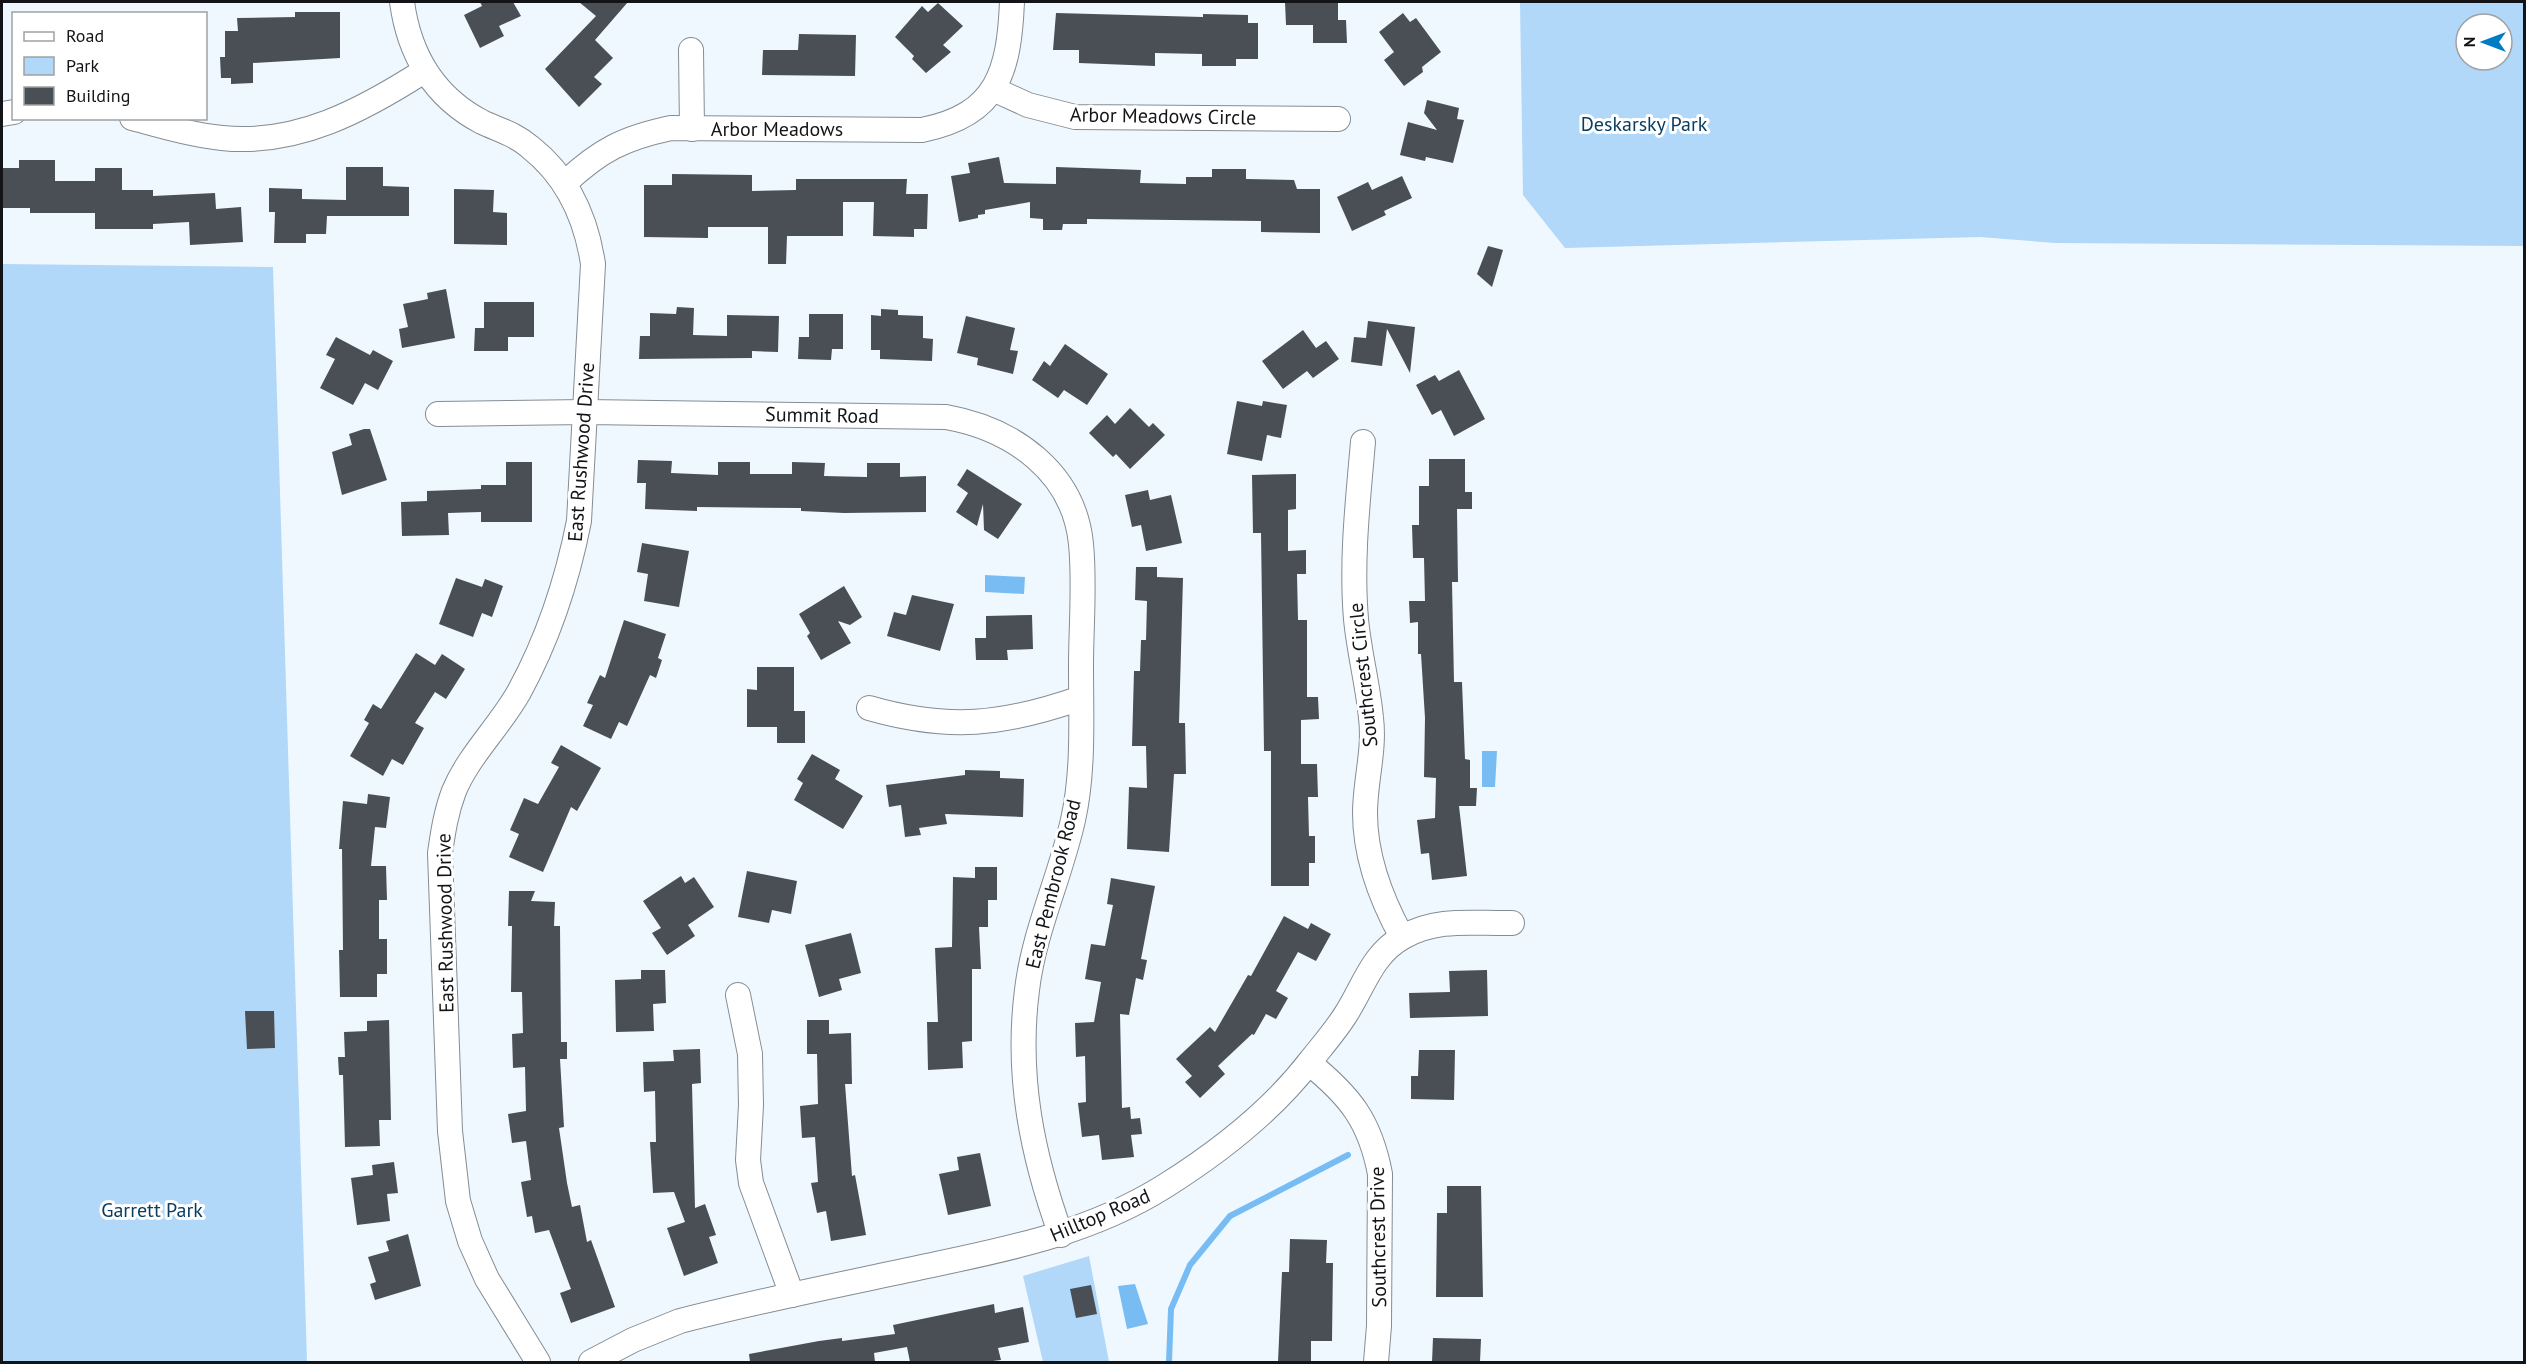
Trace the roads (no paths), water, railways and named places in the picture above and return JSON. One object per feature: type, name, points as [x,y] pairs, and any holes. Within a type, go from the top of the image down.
[{"type":"street","name":"East Rushwood Drive","points":[[402,2],[412,47],[424,71],[442,94],[464,111],[506,130],[529,146],[550,164],[565,183],[580,211],[589,237],[593,264],[579,521],[560,602],[541,650],[518,694],[465,770],[455,790],[445,821],[441,853],[450,1131],[458,1201],[470,1241],[487,1279],[538,1362]]},
{"type":"street","points":[[993,89],[1008,52],[1012,2]]},
{"type":"street","points":[[691,50],[692,129]]},
{"type":"street","points":[[140,120],[202,135],[260,138],[301,132],[341,119],[375,103],[424,71]]},
{"type":"street","name":"Arbor Meadows Circle","points":[[993,89],[1028,105],[1076,117],[1338,119]]},
{"type":"street","name":"Arbor Meadows","points":[[565,183],[591,159],[609,147],[635,136],[671,128],[921,130],[944,125],[965,115],[993,89]]},
{"type":"street","name":"Summit Road","points":[[438,414],[586,412],[946,417],[974,422],[1000,432],[1023,447],[1044,465]]},
{"type":"street","name":"Southcrest Circle","points":[[1363,442],[1355,575],[1356,619],[1371,718],[1372,750],[1365,813],[1368,846],[1375,877],[1386,908],[1402,937]]},
{"type":"street","name":"East Pembrook Road","points":[[1044,465],[1067,500],[1081,544],[1080,776],[1074,817],[1035,944],[1027,990],[1023,1041],[1024,1087],[1030,1133],[1042,1182],[1061,1235]]},
{"type":"street","points":[[869,708],[930,721],[966,723],[1004,720],[1035,714],[1081,698]]},
{"type":"street","name":"Hilltop Road","points":[[591,1362],[633,1340],[680,1322],[792,1295],[1030,1244],[1061,1235],[1143,1198],[1209,1157],[1245,1129],[1309,1063],[1347,1013],[1368,971],[1388,947],[1402,937],[1442,923],[1512,923]]},
{"type":"street","points":[[738,995],[750,1054],[751,1105],[748,1160],[751,1183],[792,1295]]},
{"type":"street","name":"Southcrest Drive","points":[[1309,1063],[1351,1101],[1366,1125],[1376,1151],[1380,1174],[1379,1326],[1376,1362]]},
{"type":"waterway","points":[[1169,1362],[1171,1309],[1190,1265],[1230,1216],[1348,1155]]},
{"type":"park label","name":"Deskarsky Park","points":[[1644,124]]},
{"type":"park label","name":"Garrett Park","points":[[152,1210]]}]
